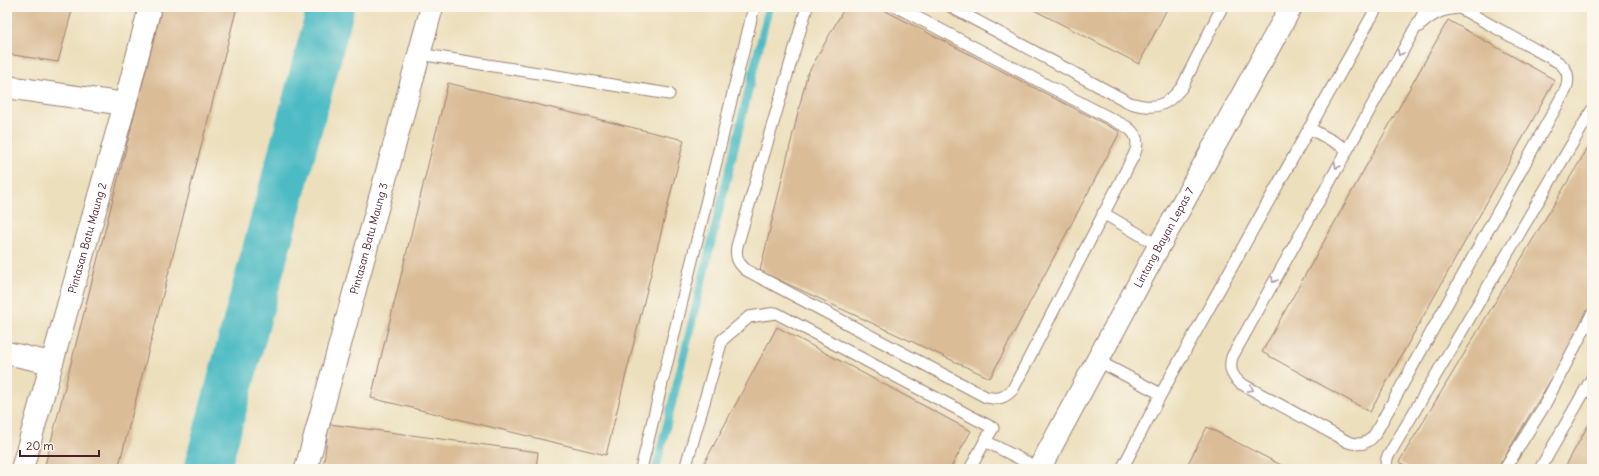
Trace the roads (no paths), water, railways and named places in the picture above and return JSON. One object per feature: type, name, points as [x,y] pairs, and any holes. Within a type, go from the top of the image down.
[{"type":"street","name":"Pintasan Batu Maung 2","points":[[22,469],[125,104],[150,7]]},
{"type":"street","name":"Pintasan Batu Maung 3","points":[[306,469],[432,7]]},
{"type":"street","name":"Lintang Bayan Lepas 7","points":[[1039,469],[1159,246],[1291,7]]},
{"type":"street","points":[[7,87],[125,104]]},
{"type":"street","points":[[7,353],[51,363]]},
{"type":"lane","points":[[641,469],[754,7]]},
{"type":"lane","points":[[807,7],[737,246],[736,253],[738,260],[746,270],[986,397],[1001,399],[1008,395],[1013,389],[1138,146],[1137,138],[1127,127],[897,7]]},
{"type":"lane","points":[[951,7],[1130,103],[1144,107],[1159,106],[1173,98],[1182,87],[1222,7]]},
{"type":"lane","points":[[1122,469],[1161,394],[1377,7]]},
{"type":"lane","points":[[1411,33],[1429,17],[1446,9],[1459,7],[1558,62],[1565,67],[1569,81],[1566,89],[1375,434],[1370,441],[1363,444],[1356,444],[1348,442],[1240,383],[1231,372],[1230,364],[1236,350],[1411,33],[1427,7]]},
{"type":"lane","points":[[419,54],[669,94]]},
{"type":"lane","points":[[1388,469],[1386,466],[1387,458],[1592,110]]},
{"type":"lane","points":[[1309,128],[1347,149]]},
{"type":"lane","points":[[1103,213],[1159,246]]},
{"type":"lane","points":[[685,469],[722,340],[749,317],[776,313],[993,428],[970,469]]},
{"type":"lane","points":[[1505,469],[1544,406],[1592,314]]},
{"type":"lane","points":[[1098,361],[1161,394]]},
{"type":"lane","points":[[1540,469],[1592,378]]},
{"type":"lane","points":[[985,442],[1039,469]]},
{"type":"waterway","points":[[207,469],[331,7]]},
{"type":"waterway","points":[[656,469],[769,7]]}]
